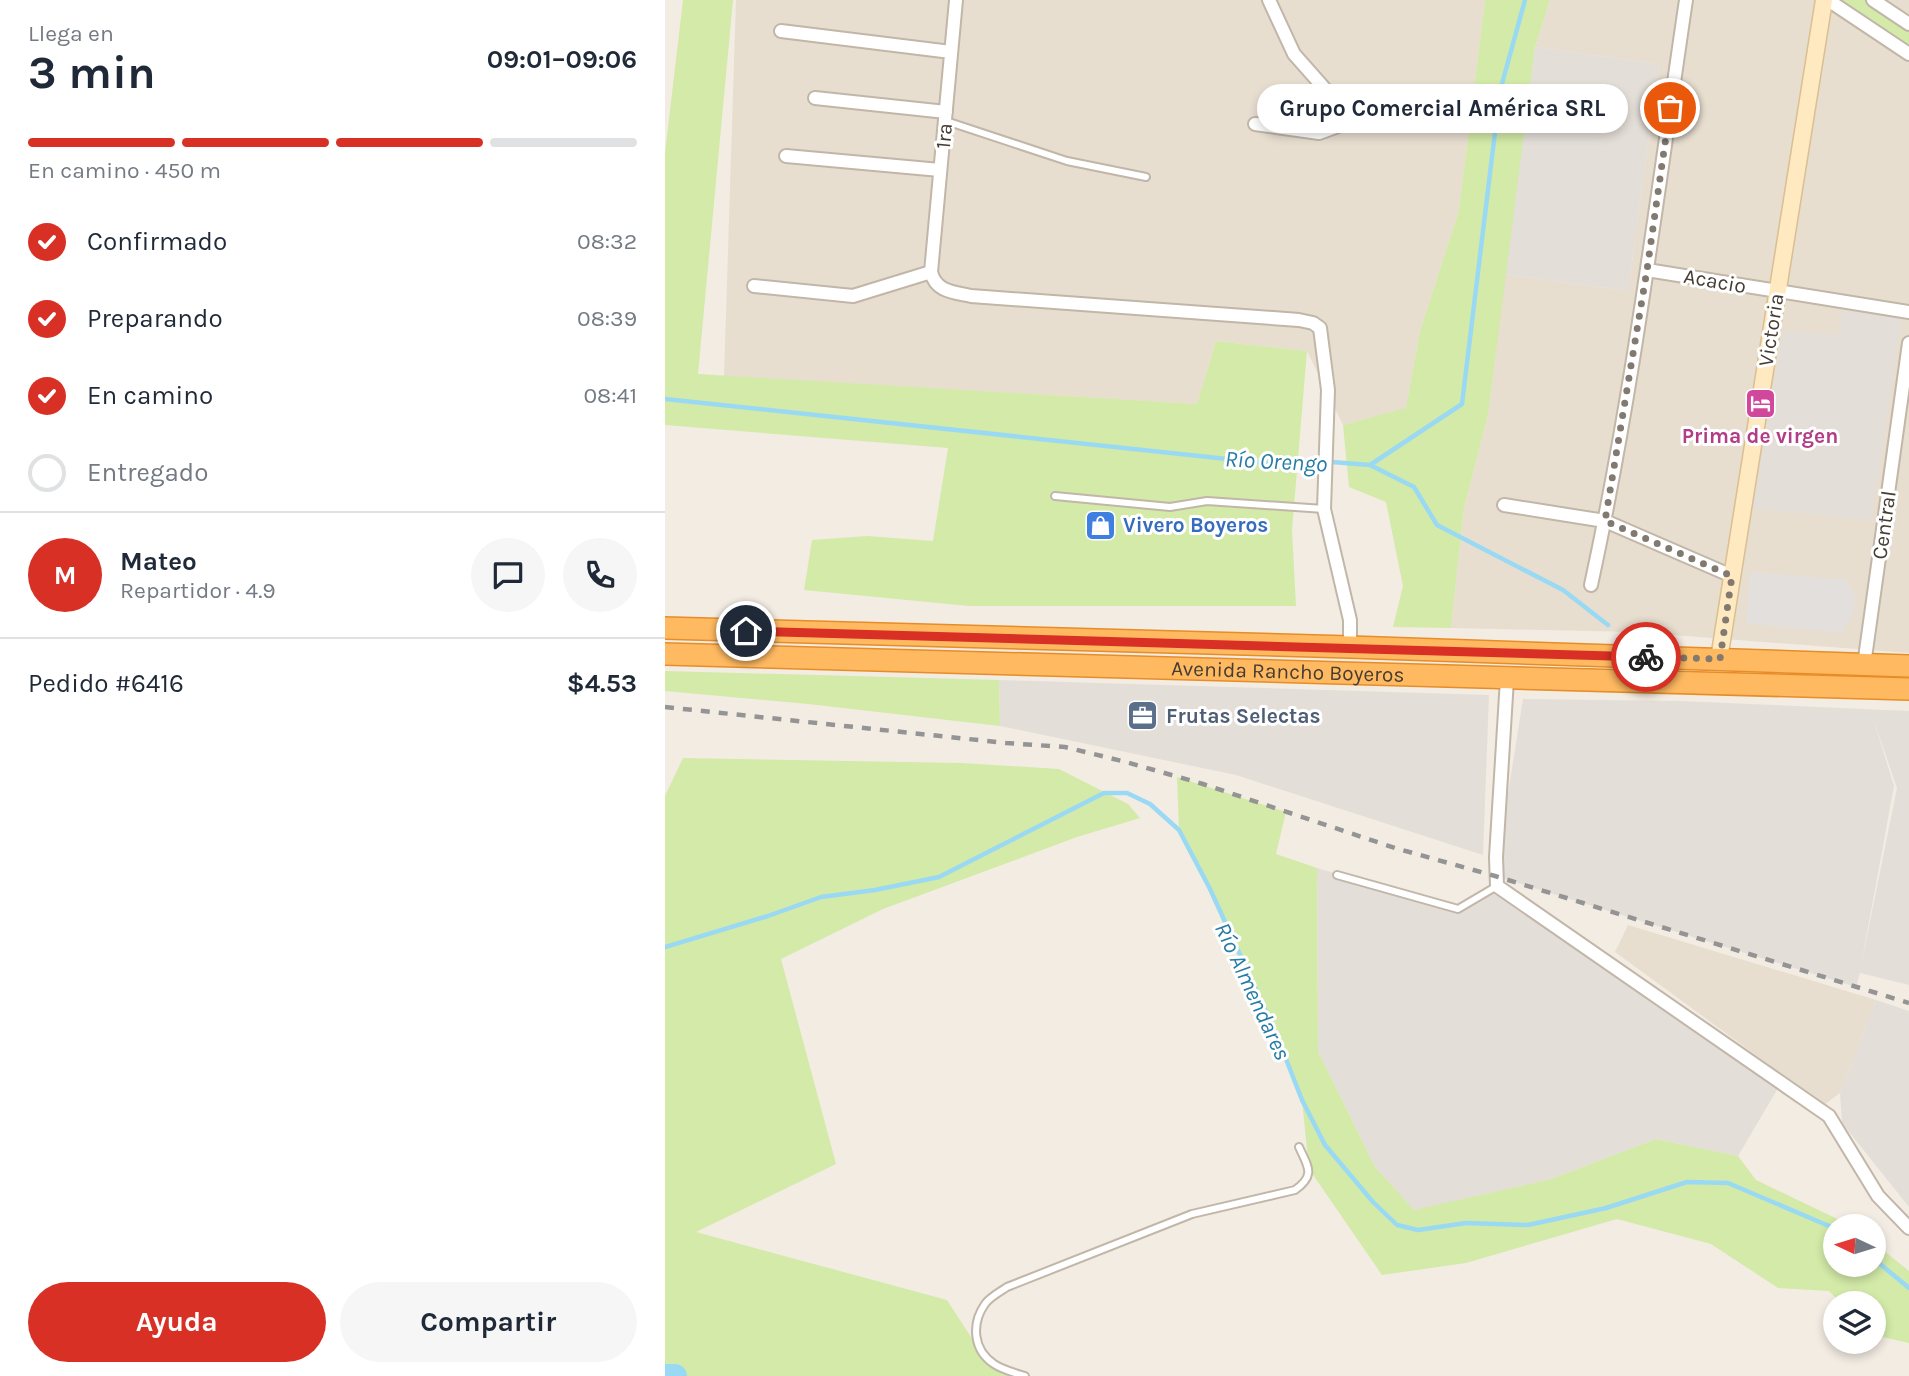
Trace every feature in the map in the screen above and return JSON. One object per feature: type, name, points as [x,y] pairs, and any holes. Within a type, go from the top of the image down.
[{"type":"highway","name":"Avenida Rancho Boyeros","points":[[665,628],[1909,666]]},
{"type":"highway","name":"Avenida Rancho Boyeros","points":[[665,654],[1909,689]]},
{"type":"street","name":"1ra","points":[[931,272],[956,0]]},
{"type":"street","points":[[1255,124],[1319,133],[1338,125],[1343,117],[1340,106],[1294,54],[1269,0]]},
{"type":"street","points":[[1591,585],[1605,521],[1647,270],[1686,0]]},
{"type":"street","points":[[1826,0],[1909,54]]},
{"type":"street","name":"Victoria","points":[[1720,659],[1826,0]]},
{"type":"street","points":[[1873,0],[1909,24]]},
{"type":"street","points":[[781,31],[951,52]]},
{"type":"street","points":[[815,98],[945,116]]},
{"type":"street","points":[[786,156],[940,170]]},
{"type":"street","name":"Acacio","points":[[1647,270],[1909,312]]},
{"type":"street","points":[[754,286],[853,296],[931,272],[934,282],[941,289],[971,296],[1313,323],[1320,328],[1323,341],[1328,390],[1324,509],[1350,620],[1350,647]]},
{"type":"street","name":"Central","points":[[1864,665],[1909,344]]},
{"type":"street","points":[[1504,505],[1605,521],[1732,576]]},
{"type":"street","points":[[1507,679],[1496,856],[1497,886],[1829,1116],[1878,1196],[1909,1228]]},
{"type":"lane","points":[[945,116],[1066,162],[1146,177]]},
{"type":"lane","points":[[1055,496],[1170,507],[1207,500],[1324,509]]},
{"type":"lane","points":[[1337,875],[1458,909],[1497,886]]},
{"type":"lane","points":[[1025,1376],[995,1365],[982,1354],[976,1340],[977,1322],[986,1303],[1007,1287],[1192,1214],[1295,1190],[1306,1182],[1309,1169],[1299,1147]]},
{"type":"shaded area","points":[[736,0],[1485,0],[1459,210],[1420,331],[1406,409],[1343,425],[1307,351],[1216,341],[1197,404],[724,376]]},
{"type":"shaded area","points":[[1550,0],[1909,0],[1909,653],[1634,632],[1451,628],[1464,508],[1488,415],[1505,274],[1628,291],[1659,64],[1535,47]]},
{"type":"shaded area","points":[[1535,47],[1659,64],[1628,291],[1505,274]]},
{"type":"shaded area","points":[[1841,311],[1902,316],[1871,520],[1751,508],[1783,331],[1839,334]]},
{"type":"shaded area","points":[[1750,572],[1846,580],[1856,596],[1853,615],[1842,632],[1746,624]]},
{"type":"shaded area","points":[[999,680],[1489,695],[1483,855],[1236,775],[1000,726]]},
{"type":"shaded area","points":[[1523,699],[1680,701],[1909,711],[1909,985],[1860,973],[1856,987],[1495,876]],"holes":[[[1873,718],[1897,788],[1860,971],[1894,786]]]},
{"type":"shaded area","points":[[1317,868],[1458,909],[1497,886],[1781,1083],[1738,1156],[1656,1139],[1551,1179],[1414,1211],[1375,1167],[1318,1051]]},
{"type":"shaded area","points":[[1628,925],[1876,1000],[1840,1093],[1824,1105],[1615,952]]},
{"type":"shaded area","points":[[1876,1000],[1909,1011],[1909,1207],[1842,1123],[1840,1093]]},
{"type":"green space","points":[[683,0],[733,0],[698,374],[1197,404],[1216,341],[1307,351],[1292,530],[1296,606],[969,606],[804,590],[812,540],[867,536],[933,541],[948,448],[665,425],[665,153]]},
{"type":"green space","points":[[1485,0],[1550,0],[1535,47],[1488,415],[1464,508],[1451,628],[1393,627],[1403,586],[1386,502],[1349,487],[1343,425],[1406,408],[1420,331],[1459,210]]},
{"type":"green space","points":[[1834,0],[1866,0],[1909,29],[1909,50]]},
{"type":"green space","points":[[665,671],[999,680],[1000,726],[665,691]]},
{"type":"green space","points":[[683,758],[962,763],[1059,769],[1128,804],[1140,818],[1077,837],[883,909],[781,959],[836,1164],[696,1232],[947,1300],[982,1354],[1019,1376],[665,1376],[665,796]]},
{"type":"green space","points":[[1177,777],[1286,812],[1276,854],[1317,868],[1318,1051],[1375,1167],[1414,1210],[1551,1179],[1656,1139],[1738,1156],[1756,1180],[1827,1214],[1823,1214],[1823,1278],[1887,1278],[1887,1253],[1909,1271],[1909,1343],[1886,1338],[1886,1291],[1778,1288],[1711,1244],[1617,1219],[1466,1263],[1382,1275],[1309,1169],[1302,1100],[1277,1036],[1210,889],[1179,830]]},
{"type":"waterway","name":"Río Orengo","points":[[665,399],[1275,464],[1319,461],[1370,465],[1462,404],[1500,91],[1525,0]]},
{"type":"waterway","points":[[1370,465],[1414,487],[1437,525],[1563,590],[1608,625]]},
{"type":"waterway","name":"Río Almendares","points":[[665,947],[821,897],[875,890],[939,877],[1104,793],[1127,793],[1150,804],[1179,830],[1210,889],[1277,1036],[1302,1100],[1325,1145],[1373,1202],[1397,1225],[1418,1230],[1466,1223],[1528,1225],[1606,1208],[1687,1182],[1728,1183],[1823,1223]]},
{"type":"waterway","name":"Río Almendares","points":[[1887,1270],[1909,1288]]},
{"type":"waterway","points":[[665,1376],[675,1376]]},
{"type":"railway","points":[[665,707],[1065,747],[1203,784],[1395,848],[1909,1003]]},
{"type":"way so far","points":[[1646,657],[1720,659],[1732,576],[1605,521],[1647,270],[1670,108]]},
{"type":"place","name":"Grupo Comercial América SRL","points":[[1670,108]]},
{"type":"place","name":"Prima de virgen","points":[[1760,404]]},
{"type":"place","name":"Vivero Boyeros","points":[[1100,525]]},
{"type":"place","name":"Frutas Selectas","points":[[1143,716]]},
{"type":"route","points":[[746,631],[1646,657]]}]
